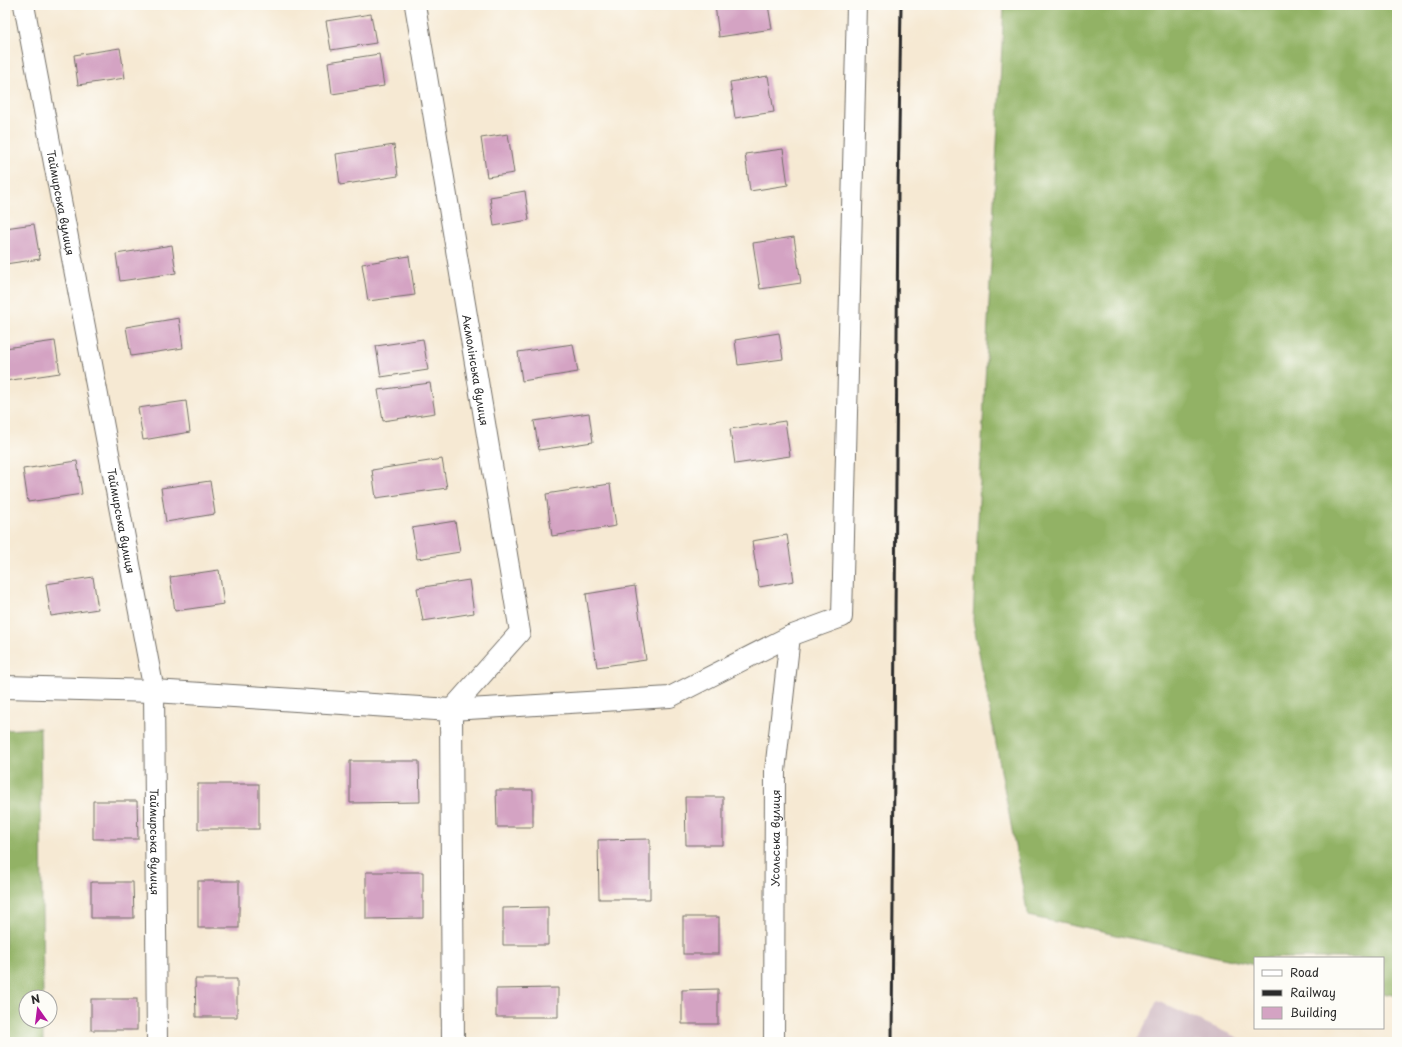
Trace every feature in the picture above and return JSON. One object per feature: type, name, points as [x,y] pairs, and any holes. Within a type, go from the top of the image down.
[{"type":"main road","points":[[5,686],[154,691],[451,710],[454,1042]]},
{"type":"street","name":"Таймирська вулиця","points":[[24,5],[154,691],[157,1042]]},
{"type":"street","name":"Акмолiнська вулиця","points":[[415,5],[520,632],[451,710]]},
{"type":"street","points":[[451,710],[670,697],[790,636],[842,617],[857,5]]},
{"type":"street","name":"Усольська вулиця","points":[[774,1042],[775,771],[790,636]]},
{"type":"shaded area","points":[[1157,1001],[1247,1042],[1137,1042]]},
{"type":"green space","points":[[1004,5],[1397,5],[1397,996],[1384,993],[1384,957],[1254,957],[1254,965],[1028,916],[973,620]]},
{"type":"green space","points":[[40,728],[43,989],[18,989],[18,1029],[43,1029],[43,1042],[5,1042],[5,730]]},
{"type":"building","points":[[715,5],[768,5],[772,29],[719,37]]},
{"type":"building","points":[[371,14],[376,43],[331,50],[326,21]]},
{"type":"building","points":[[120,48],[125,78],[78,85],[74,55]]},
{"type":"building","points":[[379,54],[384,86],[332,94],[328,62]]},
{"type":"building","points":[[768,76],[774,112],[735,118],[730,82]]},
{"type":"building","points":[[508,134],[514,173],[487,177],[481,138]]},
{"type":"building","points":[[394,145],[398,176],[340,185],[336,154]]},
{"type":"building","points":[[783,149],[788,185],[750,191],[745,154]]},
{"type":"building","points":[[525,191],[529,220],[494,226],[490,197]]},
{"type":"building","points":[[34,224],[40,259],[5,264],[5,228]]},
{"type":"building","points":[[794,237],[801,283],[760,289],[753,243]]},
{"type":"building","points":[[172,245],[176,273],[120,281],[116,254]]},
{"type":"building","points":[[409,256],[415,295],[368,301],[362,264]]},
{"type":"building","points":[[179,318],[183,348],[131,356],[126,327]]},
{"type":"building","points":[[779,333],[783,359],[738,365],[735,340]]},
{"type":"building","points":[[423,339],[428,370],[381,377],[376,346]]},
{"type":"building","points":[[55,341],[60,373],[5,381],[5,348]]},
{"type":"building","points":[[573,344],[578,372],[522,381],[518,352]]},
{"type":"building","points":[[430,383],[435,413],[383,421],[378,390]]},
{"type":"building","points":[[186,401],[190,432],[143,440],[138,408]]},
{"type":"building","points":[[589,413],[593,442],[539,450],[534,421]]},
{"type":"building","points":[[785,421],[790,456],[735,464],[730,429]]},
{"type":"building","points":[[442,459],[447,488],[376,498],[372,470]]},
{"type":"building","points":[[77,461],[82,494],[28,502],[23,469]]},
{"type":"building","points":[[210,481],[215,514],[166,522],[161,488]]},
{"type":"building","points":[[610,484],[616,526],[552,536],[546,494]]},
{"type":"building","points":[[455,521],[460,552],[417,559],[412,528]]},
{"type":"building","points":[[787,535],[794,581],[759,587],[752,541]]},
{"type":"building","points":[[219,570],[224,604],[175,611],[170,577]]},
{"type":"building","points":[[93,577],[98,609],[51,616],[46,584]]},
{"type":"building","points":[[469,580],[474,613],[423,621],[417,588]]},
{"type":"building","points":[[635,586],[646,660],[597,667],[586,594]]},
{"type":"building","points":[[350,761],[419,761],[420,802],[350,803]]},
{"type":"building","points":[[198,784],[259,784],[259,829],[198,829]]},
{"type":"building","points":[[496,790],[533,790],[533,827],[497,827]]},
{"type":"building","points":[[685,797],[723,797],[723,845],[686,845]]},
{"type":"building","points":[[93,801],[137,801],[138,839],[93,839]]},
{"type":"building","points":[[650,839],[650,899],[599,899],[598,840]]},
{"type":"building","points":[[366,872],[423,872],[423,918],[366,919]]},
{"type":"building","points":[[198,881],[239,881],[239,928],[198,928]]},
{"type":"building","points":[[91,882],[133,882],[134,918],[91,918]]},
{"type":"building","points":[[548,907],[548,945],[503,945],[503,908]]},
{"type":"building","points":[[683,917],[719,917],[719,954],[683,954]]},
{"type":"building","points":[[195,979],[237,979],[237,1017],[196,1017]]},
{"type":"building","points":[[558,988],[558,1017],[496,1017],[496,989]]},
{"type":"building","points":[[718,989],[718,1024],[682,1024],[682,990]]},
{"type":"building","points":[[91,999],[137,999],[137,1030],[91,1030]]},
{"type":"railway","points":[[892,1042],[898,195],[901,5]]}]
